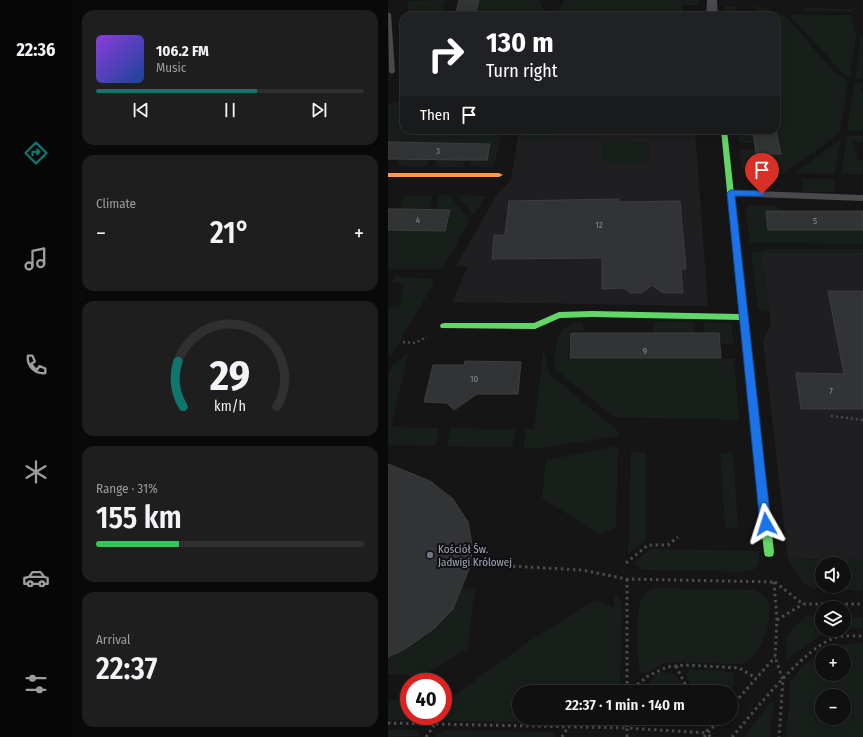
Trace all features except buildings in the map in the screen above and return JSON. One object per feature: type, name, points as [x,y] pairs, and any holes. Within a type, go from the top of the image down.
[{"type":"street","points":[[712,0],[712,12]]},
{"type":"street","points":[[724,134],[769,552]]},
{"type":"street","points":[[388,175],[499,175]]},
{"type":"street","points":[[444,326],[535,326],[559,315],[579,314],[743,317]]},
{"type":"lane","points":[[388,14],[392,72]]},
{"type":"lane","points":[[730,193],[863,198]]},
{"type":"path","points":[[403,342],[415,344],[444,326]]},
{"type":"path","points":[[831,416],[863,420]]},
{"type":"path","points":[[626,563],[648,545],[668,545],[678,537]]},
{"type":"path","points":[[471,564],[582,570],[627,579],[774,582],[803,604]]},
{"type":"path","points":[[627,579],[628,685]]},
{"type":"path","points":[[774,582],[777,620],[775,657],[783,680],[779,737]]},
{"type":"path","points":[[777,620],[803,604],[863,604]]},
{"type":"path","points":[[732,737],[783,680],[818,646],[838,637],[863,636]]},
{"type":"path","points":[[738,699],[775,657]]},
{"type":"path","points":[[637,685],[648,676],[667,667],[676,666],[739,668],[756,678]]},
{"type":"path","points":[[676,666],[686,685]]},
{"type":"path","points":[[388,723],[400,723]]},
{"type":"path","points":[[452,724],[627,728],[708,735]]},
{"type":"path","points":[[426,737],[435,725]]},
{"type":"path","points":[[704,725],[708,735]]},
{"type":"path","points":[[704,737],[708,735],[716,725]]},
{"type":"path","points":[[562,737],[568,727]]},
{"type":"path","points":[[627,728],[627,737]]},
{"type":"shaded area","points":[[445,0],[442,12],[408,12],[408,1]]},
{"type":"shaded area","points":[[479,0],[539,0],[545,12],[519,12],[476,12]]},
{"type":"shaded area","points":[[565,0],[700,0],[698,5],[682,5],[682,12],[557,12]]},
{"type":"shaded area","points":[[736,6],[736,12],[725,12],[724,7]]},
{"type":"shaded area","points":[[736,6],[755,6],[777,12],[756,12],[755,7]]},
{"type":"shaded area","points":[[805,8],[853,9],[854,11],[807,11]]},
{"type":"shaded area","points":[[780,13],[784,14],[835,73],[848,80],[840,133],[783,174],[743,172],[739,150],[756,149],[756,154],[780,154],[777,134],[780,134]]},
{"type":"shaded area","points":[[789,15],[851,15],[856,34],[850,78],[842,72]]},
{"type":"shaded area","points":[[861,35],[863,35],[863,79],[855,79]]},
{"type":"shaded area","points":[[855,83],[863,83],[863,88],[861,88],[863,95],[863,131],[847,131]]},
{"type":"shaded area","points":[[400,100],[400,134],[501,134],[495,163],[491,167],[469,166],[470,160],[489,144],[388,142],[388,104]]},
{"type":"shaded area","points":[[518,134],[695,134],[708,306],[453,302],[467,267],[456,266],[496,196],[511,179]]},
{"type":"shaded area","points":[[524,134],[553,135],[547,139],[539,141],[523,138]]},
{"type":"shaded area","points":[[737,134],[754,134],[755,143],[742,143],[738,141]]},
{"type":"shaded area","points":[[863,136],[863,142],[853,142],[858,160],[863,160],[863,174],[841,174],[847,137]]},
{"type":"shaded area","points":[[841,139],[834,174],[795,173]]},
{"type":"shaded area","points":[[610,140],[648,142],[650,146],[650,159],[646,162],[634,164],[620,164],[602,161],[603,143]]},
{"type":"shaded area","points":[[399,159],[429,159],[428,165],[424,167],[402,166],[398,164]]},
{"type":"shaded area","points":[[436,159],[465,160],[463,166],[461,167],[438,167],[435,165]]},
{"type":"shaded area","points":[[802,179],[834,179],[834,192],[804,192]]},
{"type":"shaded area","points":[[449,195],[470,220],[442,269],[388,269],[388,230],[445,231],[450,210],[437,210],[439,196]]},
{"type":"shaded area","points":[[406,196],[429,196],[432,198],[429,210],[400,209],[403,198]]},
{"type":"shaded area","points":[[457,196],[485,196],[474,215]]},
{"type":"shaded area","points":[[777,205],[778,211],[766,211],[769,230],[863,230],[863,244],[751,243],[749,241],[746,208],[750,206]]},
{"type":"shaded area","points":[[766,249],[863,249],[863,252],[761,253],[769,312],[758,309],[751,255],[752,252],[758,252]]},
{"type":"shaded area","points":[[863,252],[863,560],[851,560],[851,557],[815,557],[815,559],[788,559],[763,340],[771,324],[761,253]]},
{"type":"shaded area","points":[[395,276],[430,279],[433,280],[434,283],[392,354],[388,355],[388,308],[399,307],[404,284],[391,283]]},
{"type":"shaded area","points":[[583,322],[583,331],[570,331],[568,359],[734,359],[739,420],[614,417],[555,369],[556,344],[561,331],[573,324]]},
{"type":"shaded area","points":[[654,322],[694,322],[695,333],[654,333]]},
{"type":"shaded area","points":[[703,322],[732,323],[733,344],[720,344],[719,333],[704,333]]},
{"type":"shaded area","points":[[543,352],[545,354],[549,374],[618,431],[618,436],[543,448],[524,448],[525,429],[534,429]]},
{"type":"shaded area","points":[[408,353],[391,427],[439,428],[436,446],[388,445],[388,374],[393,365]]},
{"type":"shaded area","points":[[451,428],[515,429],[513,447],[447,446]]},
{"type":"shaded area","points":[[618,446],[616,527],[600,535],[542,498],[546,460]]},
{"type":"shaded area","points":[[631,452],[646,453],[646,541],[628,554]]},
{"type":"shaded area","points":[[720,453],[733,453],[738,528],[725,527]]},
{"type":"shaded area","points":[[650,549],[759,551],[758,565],[753,570],[744,572],[641,569],[634,563]]},
{"type":"shaded area","points":[[788,559],[815,559],[815,588],[804,584]]},
{"type":"shaded area","points":[[851,560],[863,560],[863,591],[851,590]]},
{"type":"shaded area","points":[[462,588],[475,589],[467,649],[427,673],[388,674],[388,657],[415,643],[432,631],[447,617],[457,602]]},
{"type":"shaded area","points":[[656,588],[754,590],[760,593],[768,601],[769,615],[766,633],[758,650],[749,661],[743,663],[667,662],[646,673],[641,673],[639,670],[638,616],[643,597],[647,591]]},
{"type":"shaded area","points":[[614,593],[622,603],[620,685],[512,685],[512,722],[452,721],[452,697],[528,642],[596,600],[614,608]]},
{"type":"shaded area","points":[[807,616],[815,616],[815,637],[818,637],[787,659],[787,639],[791,630]]},
{"type":"shaded area","points":[[851,617],[863,617],[863,628],[851,629]]},
{"type":"shaded area","points":[[863,643],[863,737],[786,737],[791,681],[802,667],[815,656],[815,681],[851,681],[851,645],[842,645]]},
{"type":"shaded area","points":[[689,669],[731,672],[734,675],[734,684],[691,685],[686,675]]},
{"type":"shaded area","points":[[661,672],[666,672],[677,677],[683,685],[648,685],[653,678]]},
{"type":"shaded area","points":[[388,700],[400,700],[400,720],[388,720]]},
{"type":"shaded area","points":[[770,703],[774,703],[770,737],[744,737]]},
{"type":"shaded area","points":[[388,730],[417,730],[419,736],[388,737]]},
{"type":"shaded area","points":[[443,731],[551,732],[554,733],[555,737],[434,737]]},
{"type":"traffic: fast","points":[[724,134],[745,331]]},
{"type":"traffic: fast","points":[[444,326],[535,326],[559,315],[592,314],[743,317]]},
{"type":"traffic: fast","points":[[763,498],[769,552]]},
{"type":"traffic: slow","points":[[388,175],[499,175]]},
{"type":"traffic: slow","points":[[745,331],[763,498]]},
{"type":"place","name":"Kościół Św. Jadwigi Królowej","points":[[430,555]]},
{"type":"route","points":[[762,194],[730,193],[766,524]]}]
